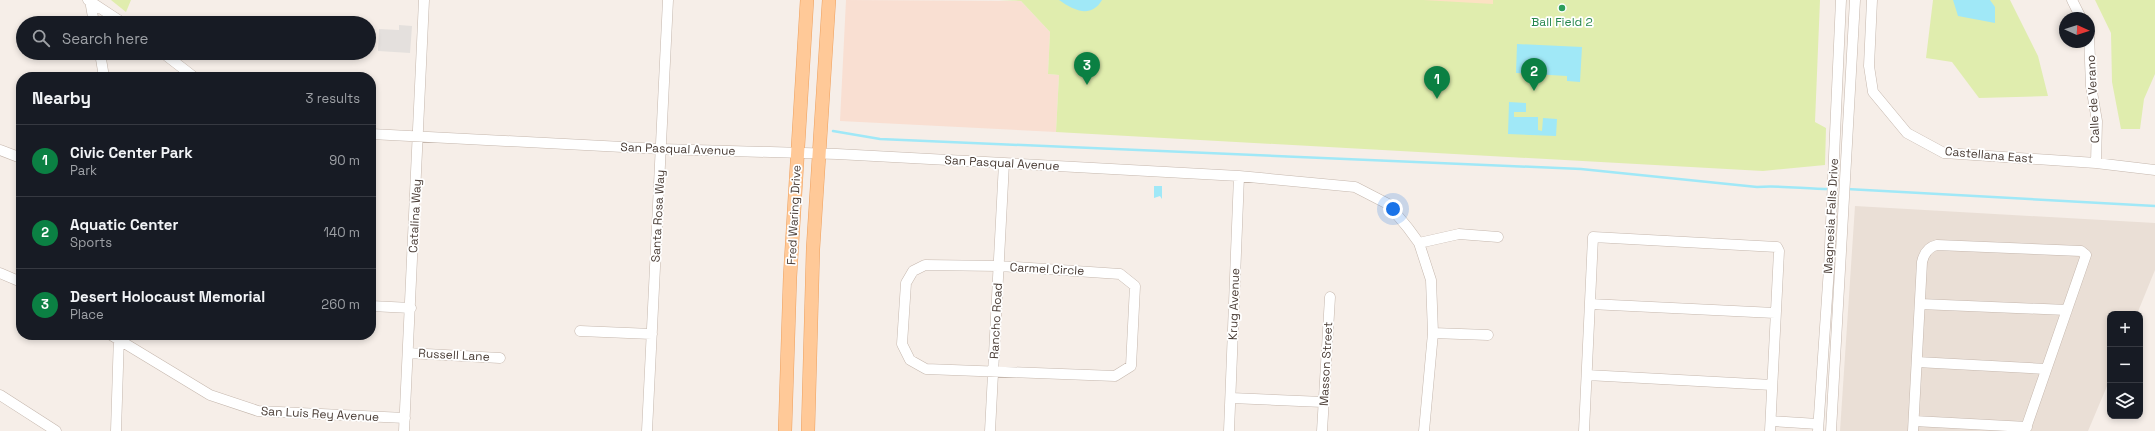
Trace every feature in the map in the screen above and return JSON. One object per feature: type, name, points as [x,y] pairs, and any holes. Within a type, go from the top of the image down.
[{"type":"main road","name":"Fred Waring Drive","points":[[785,431],[790,277],[807,0]]},
{"type":"main road","name":"Fred Waring Drive","points":[[808,431],[814,249],[829,0]]},
{"type":"street","points":[[89,0],[92,16]]},
{"type":"street","points":[[89,0],[113,16]]},
{"type":"street","name":"Catalina Way","points":[[404,431],[424,0]]},
{"type":"street","name":"Santa Rosa Way","points":[[647,431],[668,0]]},
{"type":"street","name":"Magnesia Falls Drive","points":[[1818,427],[1834,168],[1835,114],[1841,0]]},
{"type":"street","name":"Magnesia Falls Drive","points":[[1831,431],[1855,0]]},
{"type":"street","name":"Castellana East","points":[[1872,0],[1869,66],[1873,92],[1907,133],[1944,153],[2096,163],[2155,170]]},
{"type":"street","points":[[2072,0],[2078,12]]},
{"type":"street","name":"Calle de Verano","points":[[2090,48],[2091,86],[2097,121],[2096,163]]},
{"type":"street","points":[[101,60],[103,72]]},
{"type":"street","points":[[172,60],[188,72]]},
{"type":"street","points":[[1835,114],[1841,122],[1841,157],[1846,168]]},
{"type":"street","name":"San Pasqual Avenue","points":[[376,134],[661,149],[798,153],[1004,163],[1239,176],[1356,187],[1388,204],[1418,243],[1431,280],[1433,333],[1424,431]]},
{"type":"street","points":[[0,150],[16,156]]},
{"type":"street","name":"Rancho Road","points":[[990,431],[1000,266],[1004,163]]},
{"type":"street","name":"Krug Avenue","points":[[1229,431],[1239,176]]},
{"type":"street","points":[[1418,243],[1459,234],[1498,237]]},
{"type":"street","points":[[1584,431],[1594,237],[1777,246],[1779,251],[1771,426],[1818,427]]},
{"type":"street","points":[[1931,246],[2082,251],[2086,255],[2067,310],[2026,429],[1914,426],[1922,262],[1924,254],[1931,246]]},
{"type":"street","name":"Carmel Circle","points":[[925,265],[1000,266],[1120,274],[1135,286],[1135,328],[1131,366],[1115,376],[994,372],[926,368],[910,360],[902,344],[906,283],[913,271],[925,265]]},
{"type":"street","points":[[0,273],[16,280]]},
{"type":"street","name":"Masson Street","points":[[1322,431],[1330,297]]},
{"type":"street","points":[[1590,304],[1775,313]]},
{"type":"street","points":[[1920,304],[2067,310]]},
{"type":"street","points":[[376,306],[410,308]]},
{"type":"street","points":[[580,331],[652,334]]},
{"type":"street","points":[[1433,333],[1488,335]]},
{"type":"street","points":[[116,340],[116,431]]},
{"type":"street","name":"San Luis Rey Avenue","points":[[121,340],[210,394],[258,411],[405,418]]},
{"type":"street","name":"Russell Lane","points":[[408,353],[500,358]]},
{"type":"street","points":[[1917,362],[2046,369]]},
{"type":"street","points":[[1587,376],[1772,385]]},
{"type":"street","points":[[0,395],[56,431]]},
{"type":"street","points":[[1231,398],[1323,402]]},
{"type":"shaded area","points":[[846,0],[1021,1],[1050,32],[1048,74],[1059,75],[1056,132],[840,121]]},
{"type":"shaded area","points":[[399,25],[412,26],[410,53],[378,51],[379,29],[399,30]]},
{"type":"shaded area","points":[[1855,206],[2155,223],[2155,270],[2138,311],[2107,311],[2107,386],[2088,431],[1840,431]]},
{"type":"green space","points":[[111,0],[131,0],[126,12]]},
{"type":"green space","points":[[999,0],[1820,0],[1815,122],[1826,128],[1825,165],[1763,171],[1056,132],[1059,75],[1048,74],[1050,32],[1021,1]]},
{"type":"green space","points":[[1933,0],[2010,0],[2038,56],[2048,96],[1979,98],[1952,62],[1926,58]]},
{"type":"green space","points":[[2095,0],[2155,0],[2155,74],[2144,99],[2140,129],[2121,129],[2112,82],[2111,33]]},
{"type":"sand","points":[[1423,0],[1493,0],[1493,4]]},
{"type":"water","points":[[1059,0],[1102,0],[1098,6],[1093,9],[1082,11],[1070,7]]},
{"type":"water","points":[[1953,0],[1990,0],[1995,7],[1995,23],[1958,16]]},
{"type":"water","points":[[1517,44],[1582,47],[1580,82],[1567,81],[1567,76],[1516,73]]},
{"type":"water","points":[[1509,102],[1526,103],[1526,112],[1514,112],[1514,117],[1538,117],[1538,130],[1542,131],[1543,118],[1557,119],[1556,136],[1508,134]]},
{"type":"water","points":[[1154,186],[1162,186],[1162,199],[1160,196],[1154,198]]},
{"type":"waterway","points":[[833,131],[880,139],[1581,169],[1757,187],[1775,186],[1830,189]]},
{"type":"waterway","points":[[1847,189],[2155,206]]},
{"type":"place","name":"Ball Field 2","points":[[1562,8]]},
{"type":"place","name":"Desert Holocaust Memorial","points":[[1087,85]]},
{"type":"place","name":"Aquatic Center","points":[[1534,91]]},
{"type":"place","name":"Civic Center Park","points":[[1437,99]]}]
